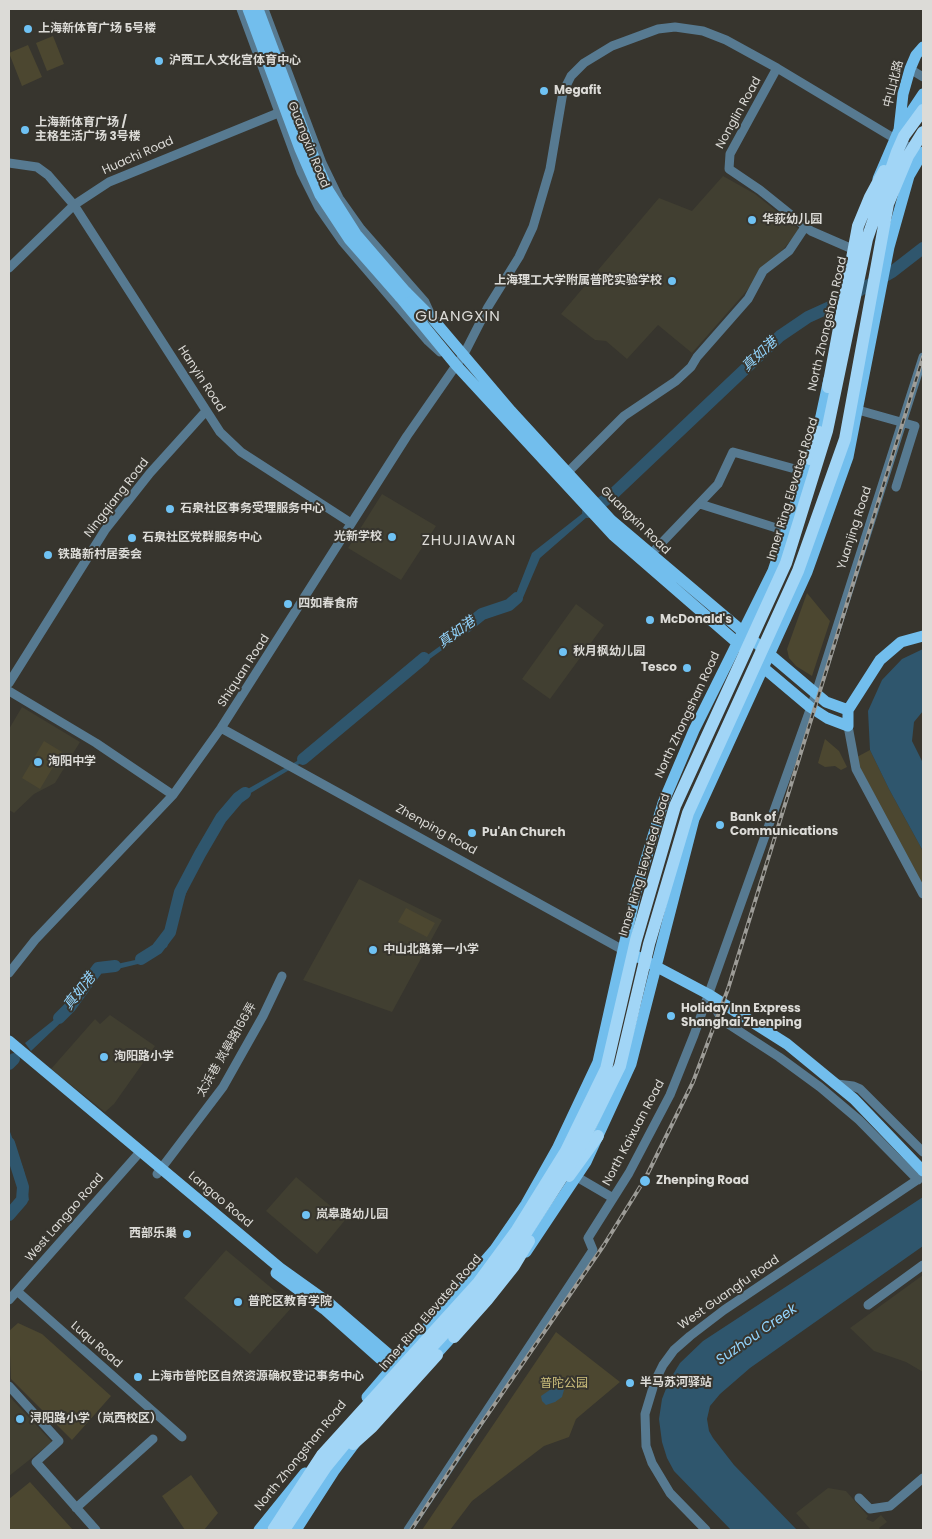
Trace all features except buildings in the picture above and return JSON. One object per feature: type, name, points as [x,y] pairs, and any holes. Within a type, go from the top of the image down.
[{"type":"highway","name":"Inner Ring Elevated Road","points":[[273,1530],[322,1455],[478,1284],[517,1230],[566,1151],[606,1069],[636,940],[675,806],[786,564],[827,431],[867,239],[899,135],[923,110]]},
{"type":"highway","name":"Inner Ring Elevated Road","points":[[284,1530],[326,1467],[362,1423],[487,1287],[524,1236],[575,1157],[620,1066],[649,944],[688,813],[798,571],[845,439],[888,204],[908,156],[923,132]]},
{"type":"highway","points":[[810,459],[820,432],[858,226],[899,135]]},
{"type":"highway","points":[[326,1467],[372,1428],[487,1300],[514,1266],[598,1136]]},
{"type":"main road","name":"Guangxin Road","points":[[248,9],[300,149],[320,194],[349,238],[403,294],[432,318],[567,473],[571,485]]},
{"type":"main road","name":"Guangxin Road","points":[[258,9],[309,146],[328,190],[356,234],[456,365],[596,511],[638,558],[740,637],[770,655],[830,705],[848,710]]},
{"type":"main road","name":"中山北路","points":[[899,135],[903,94],[910,69],[916,55],[923,47]]},
{"type":"main road","name":"North Zhongshan Road","points":[[259,1530],[394,1365],[495,1249],[526,1204],[557,1150],[598,1062],[636,892],[663,803],[694,730],[773,571],[810,459],[873,193],[899,135],[923,94]]},
{"type":"main road","points":[[598,1136],[631,1064],[694,819],[770,655],[810,563],[848,457],[889,247],[909,176],[922,153]]},
{"type":"main road","name":"Guangxin Road","points":[[596,511],[650,555],[740,637],[763,668],[810,707],[827,718],[848,726]]},
{"type":"main road","points":[[848,726],[848,710],[880,660],[901,642],[923,636]]},
{"type":"main road","name":"Zhenping Road","points":[[623,950],[708,994],[787,1044],[838,1084],[921,1176]]},
{"type":"main road","name":"Langao Road","points":[[9,1041],[62,1090]]},
{"type":"main road","name":"Langao Road","points":[[9,1049],[62,1090],[159,1172],[280,1268],[329,1303],[412,1381]]},
{"type":"main road","points":[[296,1530],[348,1451],[526,1252],[573,1177]]},
{"type":"street","name":"Guangxin Road","points":[[241,9],[301,172],[330,224],[428,341],[456,365]]},
{"type":"street","name":"Guangxin Road","points":[[264,9],[322,163],[340,198],[361,229],[425,302],[432,318]]},
{"type":"street","name":"Nonglin Road","points":[[464,354],[488,307],[519,257],[533,227],[550,169],[560,103],[566,84],[577,69],[592,56],[635,36],[658,29],[675,27],[703,31],[726,40],[777,68],[730,154],[727,164],[732,172],[760,190],[805,227],[858,257]]},
{"type":"street","points":[[777,68],[899,135],[922,153]]},
{"type":"street","points":[[910,69],[923,76]]},
{"type":"street","name":"Huachi Road","points":[[9,268],[74,204],[122,175],[300,105]]},
{"type":"street","name":"Hanyin Road","points":[[9,162],[37,167],[48,175],[74,204],[220,432],[241,452],[352,523]]},
{"type":"street","points":[[567,473],[624,416],[676,381],[690,367],[748,299],[763,271],[789,251],[805,227]]},
{"type":"street","name":"Shiquan Road","points":[[9,973],[40,934],[173,795],[221,728],[407,436],[464,354]]},
{"type":"street","name":"Yuanjing Road","points":[[810,707],[923,357]]},
{"type":"street","points":[[858,410],[915,426],[896,487]]},
{"type":"street","name":"Ningqiang Road","points":[[9,683],[105,530],[150,473],[206,411]]},
{"type":"street","points":[[650,555],[718,484],[733,452],[806,472]]},
{"type":"street","points":[[700,504],[786,531]]},
{"type":"street","points":[[9,692],[96,743],[173,795]]},
{"type":"street","name":"North Kaixuan Road","points":[[408,1530],[593,1250],[588,1238],[613,1198],[670,1095],[810,707]]},
{"type":"street","points":[[848,726],[856,769],[923,894]]},
{"type":"street","name":"Zhenping Road","points":[[221,728],[623,950]]},
{"type":"street","name":"太浜巷 岚皋路166弄","points":[[159,1172],[223,1087],[263,1016],[282,976]]},
{"type":"street","points":[[708,994],[722,1020],[779,1057],[820,1087],[921,1176]]},
{"type":"street","points":[[838,1084],[860,1089],[923,1152]]},
{"type":"street","name":"West Langao Road","points":[[9,1300],[138,1154]]},
{"type":"street","name":"West Guangfu Road","points":[[706,1530],[670,1493],[652,1463],[646,1446],[644,1429],[648,1399],[663,1365],[674,1350],[724,1310],[921,1176]]},
{"type":"street","points":[[573,1177],[613,1198]]},
{"type":"street","points":[[868,1305],[923,1265]]},
{"type":"street","name":"Luqu Road","points":[[17,1291],[182,1437]]},
{"type":"street","points":[[9,1386],[59,1441],[36,1462],[96,1530]]},
{"type":"street","points":[[76,1508],[154,1439]]},
{"type":"street","points":[[859,1498],[870,1509],[890,1506],[923,1478]]},
{"type":"shaded area","name":"上海理工大学附属普陀实验学校","points":[[723,176],[755,194],[800,230],[692,353],[658,325],[627,359],[606,341],[595,340],[561,314],[659,198],[692,211]]},
{"type":"shaded area","name":"光新学校","points":[[382,494],[436,526],[401,580],[348,548]]},
{"type":"shaded area","name":"秋月枫幼儿园","points":[[576,604],[604,625],[550,699],[522,679]]},
{"type":"shaded area","name":"洵阳中学","points":[[22,707],[80,742],[55,783],[34,794],[14,813],[9,810],[9,729]]},
{"type":"shaded area","name":"中山北路第一小学","points":[[359,879],[442,920],[392,1012],[303,980]]},
{"type":"shaded area","name":"洵阳路小学","points":[[110,1015],[155,1046],[114,1104],[105,1112],[51,1069],[95,1019],[100,1024]]},
{"type":"shaded area","name":"岚皋路幼儿园","points":[[296,1177],[346,1219],[317,1254],[266,1211]]},
{"type":"shaded area","name":"普陀区教育学院","points":[[226,1250],[293,1306],[250,1354],[184,1298]]},
{"type":"shaded area","points":[[923,1275],[923,1372],[906,1362],[874,1351],[850,1328]]},
{"type":"shaded area","name":"浔阳路小学（岚西校区）","points":[[9,1396],[52,1442],[9,1476]]},
{"type":"shaded area","points":[[828,1488],[846,1491],[868,1516],[866,1519],[873,1522],[881,1515],[887,1522],[879,1528],[881,1530],[811,1530],[796,1513]]},
{"type":"green space","points":[[53,36],[64,64],[47,71],[36,43]]},
{"type":"green space","points":[[28,45],[42,77],[22,86],[9,53]]},
{"type":"green space","points":[[807,593],[830,621],[812,676],[796,666],[789,658],[787,649]]},
{"type":"green space","points":[[825,739],[839,751],[847,767],[841,770],[835,766],[825,767],[818,763]]},
{"type":"green space","points":[[44,741],[62,752],[40,789],[22,778]]},
{"type":"green space","points":[[870,750],[923,851],[923,888],[855,758]]},
{"type":"green space","points":[[406,908],[435,923],[427,937],[398,922]]},
{"type":"green space","points":[[18,1323],[42,1334],[111,1396],[72,1440],[11,1379],[9,1331]]},
{"type":"green space","name":"普陀公园","points":[[556,1332],[620,1382],[576,1419],[569,1437],[544,1446],[472,1501],[450,1530],[422,1530]]},
{"type":"green space","points":[[191,1475],[218,1513],[204,1530],[185,1530],[162,1496]]},
{"type":"green space","points":[[30,1482],[73,1530],[9,1530],[9,1499]]},
{"type":"water","points":[[583,513],[587,517],[540,558],[522,600],[511,610],[485,619],[413,671],[316,754],[234,803],[221,818],[200,854],[167,947],[142,963],[101,973],[72,1012],[31,1051],[25,1043],[70,1007],[98,968],[140,959],[164,944],[197,852],[220,816],[237,795],[313,752],[411,667],[480,617],[505,607],[516,594],[532,553]]},
{"type":"water","points":[[923,649],[923,711],[914,722],[912,741],[923,763],[923,851],[870,750],[868,711],[882,680],[902,659]]},
{"type":"water","points":[[9,1129],[24,1171],[29,1200],[9,1220],[9,1210],[20,1194],[18,1172],[9,1142]]},
{"type":"water","name":"Suzhou Creek","points":[[923,1197],[923,1246],[750,1368],[720,1394],[710,1406],[707,1419],[709,1431],[713,1438],[734,1465],[797,1530],[731,1530],[674,1471],[667,1458],[662,1442],[659,1419],[662,1399],[669,1381],[680,1363],[703,1341]]},
{"type":"water","points":[[566,1383],[562,1397],[546,1405],[542,1401],[541,1396],[557,1385]]},
{"type":"waterway","name":"真如港","points":[[588,512],[611,496],[780,336],[808,317],[830,307],[892,272],[923,248]]},
{"type":"waterway","name":"真如港","points":[[466,627],[482,614],[509,605],[517,598]]},
{"type":"waterway","name":"真如港","points":[[303,759],[424,658]]},
{"type":"waterway","name":"真如港","points":[[141,959],[157,949],[170,932],[180,892],[200,854],[221,818],[238,798],[245,793]]},
{"type":"waterway","name":"真如港","points":[[59,1018],[70,1007],[98,968],[115,966]]},
{"type":"waterway","name":"真如港","points":[[9,1064],[14,1059]]},
{"type":"waterway","name":"真如港","points":[[9,1143],[23,1187],[22,1200],[9,1215]]},
{"type":"railway","points":[[411,1530],[464,1449],[604,1245],[645,1179],[693,1082],[728,989],[923,357]]},
{"type":"place","name":"上海新体育广场 5号楼","points":[[28,29]]},
{"type":"place","name":"沪西工人文化宫体育中心","points":[[159,61]]},
{"type":"place","name":"Megafit","points":[[544,91]]},
{"type":"place","name":"上海新体育广场 / 主格生活广场 3号楼","points":[[25,130]]},
{"type":"place","name":"华荻幼儿园","points":[[752,220]]},
{"type":"place","name":"上海理工大学附属普陀实验学校","points":[[672,281]]},
{"type":"place","name":"石泉社区事务受理服务中心","points":[[170,509]]},
{"type":"place","name":"光新学校","points":[[392,537]]},
{"type":"place","name":"石泉社区党群服务中心","points":[[132,538]]},
{"type":"place","name":"铁路新村居委会","points":[[48,555]]},
{"type":"place","name":"四如春食府","points":[[288,604]]},
{"type":"place","name":"McDonald's","points":[[650,620]]},
{"type":"place","name":"秋月枫幼儿园","points":[[563,652]]},
{"type":"place","name":"Tesco","points":[[687,668]]},
{"type":"place","name":"洵阳中学","points":[[38,762]]},
{"type":"place","name":"Bank of Communications","points":[[720,825]]},
{"type":"place","name":"Pu'An Church","points":[[472,833]]},
{"type":"place","name":"中山北路第一小学","points":[[373,950]]},
{"type":"place","name":"Holiday Inn Express Shanghai Zhenping","points":[[671,1016]]},
{"type":"place","name":"洵阳路小学","points":[[104,1057]]},
{"type":"place","name":"Zhenping Road","points":[[645,1181]]},
{"type":"place","name":"岚皋路幼儿园","points":[[306,1215]]},
{"type":"place","name":"西部乐巢","points":[[187,1234]]},
{"type":"place","name":"普陀区教育学院","points":[[238,1302]]},
{"type":"place","name":"上海市普陀区自然资源确权登记事务中心","points":[[138,1377]]},
{"type":"place","name":"半马苏河驿站","points":[[630,1383]]},
{"type":"place","name":"浔阳路小学（岚西校区）","points":[[20,1419]]},
{"type":"district","name":"GUANGXIN","points":[[458,317]]},
{"type":"district","name":"ZHUJIAWAN","points":[[469,541]]}]
